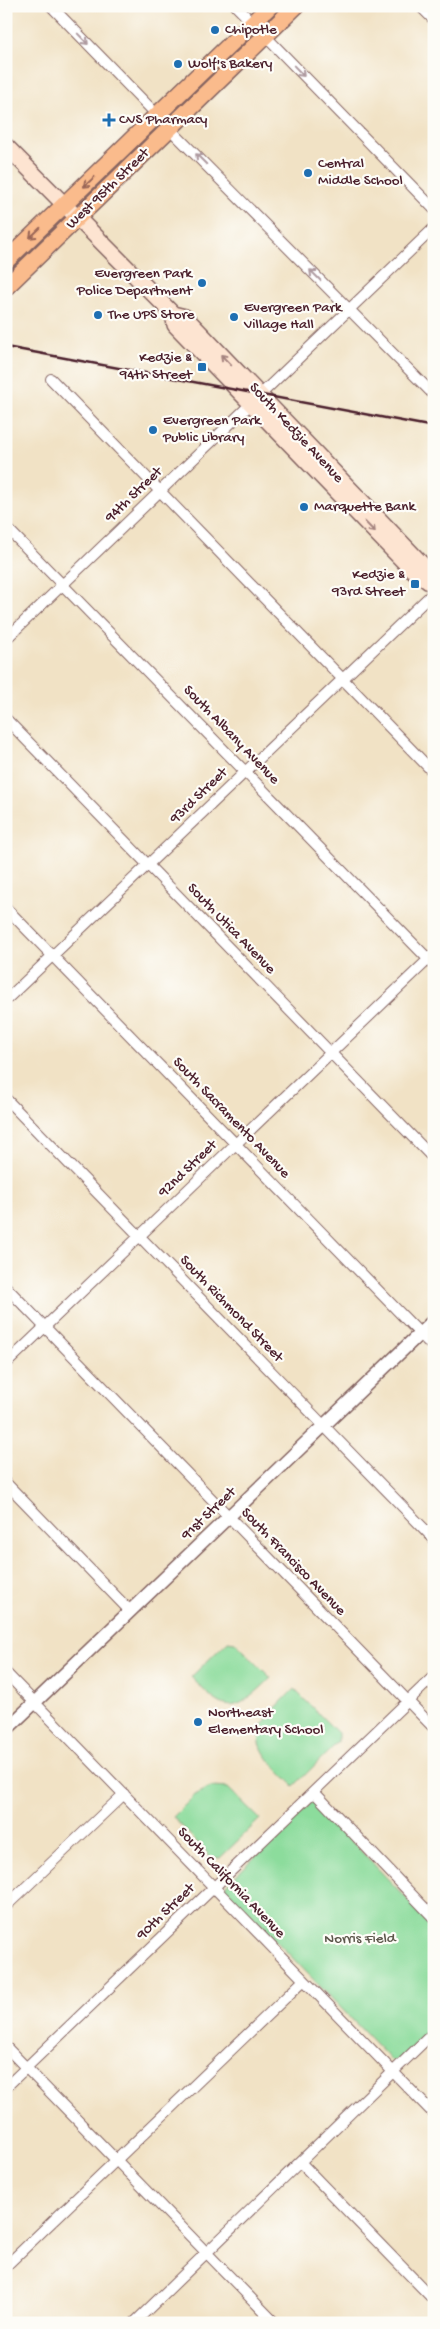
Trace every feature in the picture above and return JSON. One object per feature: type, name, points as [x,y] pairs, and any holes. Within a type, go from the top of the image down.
[{"type":"main road","name":"West 95th Street","points":[[6,261],[270,6]]},
{"type":"main road","name":"West 95th Street","points":[[6,287],[296,6]]},
{"type":"main road","name":"South Kedzie Avenue","points":[[6,146],[173,314],[175,325],[256,399],[410,568],[434,584]]},
{"type":"street","points":[[51,6],[158,116]]},
{"type":"street","points":[[236,6],[434,209]]},
{"type":"street","points":[[420,6],[434,20]]},
{"type":"street","points":[[170,128],[434,396]]},
{"type":"street","name":"94th Street","points":[[6,638],[434,228]]},
{"type":"street","points":[[51,379],[434,773]]},
{"type":"street","name":"South Albany Avenue","points":[[6,527],[432,959]]},
{"type":"street","name":"93rd Street","points":[[6,1000],[434,592]]},
{"type":"street","name":"South Utica Avenue","points":[[6,719],[434,1159]]},
{"type":"street","name":"South Sacramento Avenue","points":[[6,908],[434,1348]]},
{"type":"street","name":"92nd Street","points":[[6,1364],[432,959]]},
{"type":"street","name":"South Richmond Street","points":[[6,1099],[434,1539]]},
{"type":"street","name":"South Francisco Avenue","points":[[6,1287],[434,1728]]},
{"type":"street","name":"91st Street","points":[[6,1730],[434,1320]]},
{"type":"street","points":[[6,1483],[130,1611]]},
{"type":"street","name":"South California Avenue","points":[[6,1673],[434,2114]]},
{"type":"street","name":"90th Street","points":[[6,2087],[434,1676]]},
{"type":"street","points":[[314,1792],[434,1918]]},
{"type":"street","points":[[6,1906],[124,1794]]},
{"type":"street","points":[[6,2266],[304,1980]]},
{"type":"street","points":[[134,2323],[434,2032]]},
{"type":"street","points":[[6,2047],[275,2323]]},
{"type":"street","points":[[300,2162],[434,2300]]},
{"type":"green space","points":[[228,1641],[235,1642],[271,1678],[248,1699],[230,1706],[222,1704],[213,1698],[191,1677]]},
{"type":"green space","points":[[294,1689],[338,1733],[338,1742],[294,1786],[268,1758],[262,1748],[260,1738],[262,1728],[268,1717]]},
{"type":"green space","points":[[211,1787],[228,1788],[260,1819],[220,1858],[211,1857],[173,1817],[195,1795]]},
{"type":"green space","name":"Norris Field","points":[[313,1801],[434,1927],[434,2027],[395,2064],[224,1887]]},
{"type":"railway","points":[[6,347],[434,427]]},
{"type":"place","name":"Chipotle","points":[[215,30]]},
{"type":"place","name":"Wolf's Bakery","points":[[178,64]]},
{"type":"place","name":"CVS Pharmacy","points":[[109,120]]},
{"type":"place","name":"Central Middle School","points":[[308,173]]},
{"type":"place","name":"Evergreen Park Police Department","points":[[202,283]]},
{"type":"place","name":"The UPS Store","points":[[98,315]]},
{"type":"place","name":"Evergreen Park Village Hall","points":[[234,317]]},
{"type":"place","name":"Kedzie & 94th Street","points":[[202,367]]},
{"type":"place","name":"Evergreen Park Public Library","points":[[153,430]]},
{"type":"place","name":"Marquette Bank","points":[[304,507]]},
{"type":"place","name":"Kedzie & 93rd Street","points":[[415,584]]},
{"type":"place","name":"Northeast Elementary School","points":[[198,1722]]}]
